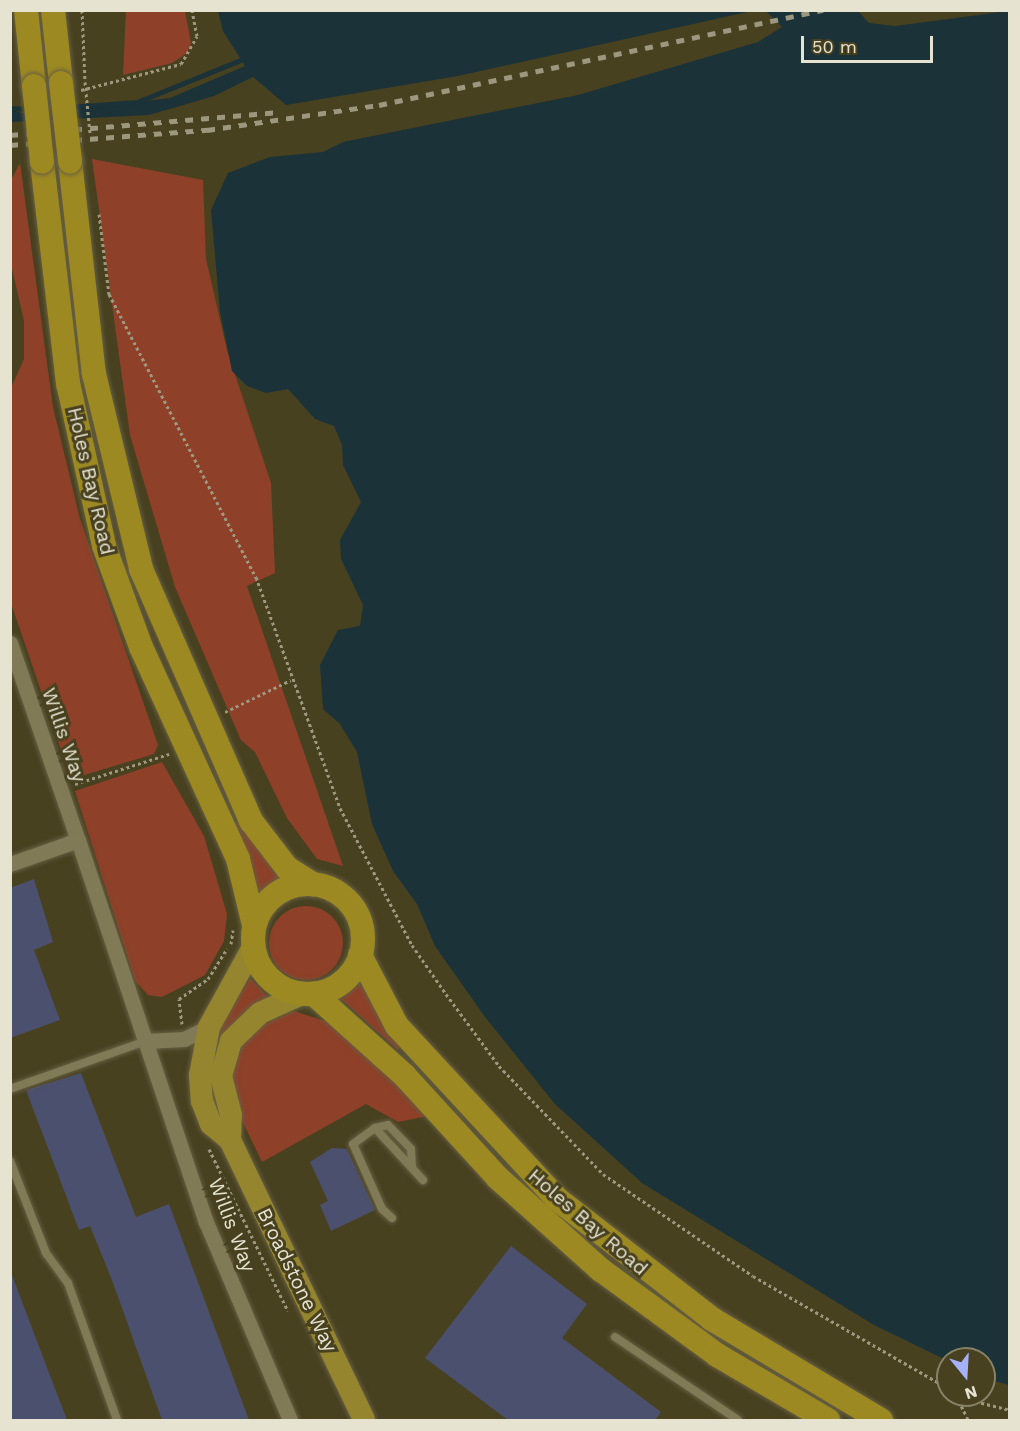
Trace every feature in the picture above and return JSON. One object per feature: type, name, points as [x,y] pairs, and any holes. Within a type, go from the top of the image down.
[{"type":"highway","name":"Holes Bay Road","points":[[26,10],[68,383],[104,546],[141,647],[238,860],[254,936]]},
{"type":"highway","name":"Holes Bay Road","points":[[53,10],[66,87],[70,161],[94,374],[141,569],[251,821],[287,868],[313,884]]},
{"type":"highway","points":[[313,884],[339,894],[353,909],[362,928],[360,955],[343,981],[308,994],[270,979],[254,936],[270,899],[298,885],[313,884]]},
{"type":"highway","name":"Holes Bay Road","points":[[360,955],[397,1026],[556,1197],[712,1319],[881,1420]]},
{"type":"highway","name":"Holes Bay Road","points":[[308,994],[356,1028],[498,1178],[601,1270],[717,1355],[828,1420]]},
{"type":"main road","name":"Broadstone Way","points":[[254,936],[209,1027],[200,1075],[202,1101],[211,1124],[230,1140],[364,1420]]},
{"type":"main road","name":"Broadstone Way","points":[[230,1140],[231,1115],[221,1076],[231,1041],[260,1013],[308,994]]},
{"type":"street","name":"Willis Way","points":[[10,643],[206,1222],[290,1420]]},
{"type":"street","points":[[10,864],[78,840]]},
{"type":"street","points":[[146,1041],[184,1039],[209,1027]]},
{"type":"lane","points":[[10,1089],[146,1041]]},
{"type":"lane","points":[[392,1218],[382,1209],[353,1144],[375,1128],[423,1180]]},
{"type":"lane","points":[[10,1161],[46,1253],[69,1283],[117,1420]]},
{"type":"lane","points":[[615,1337],[738,1420]]},
{"type":"path","points":[[82,10],[90,137]]},
{"type":"path","points":[[66,87],[122,82],[181,64],[197,36],[192,10]]},
{"type":"path","points":[[97,204],[109,294],[256,577],[291,680],[340,808],[412,945],[499,1066],[603,1174],[682,1232],[936,1381]]},
{"type":"path","points":[[223,714],[291,680]]},
{"type":"path","points":[[60,787],[168,755]]},
{"type":"shaded area","points":[[126,11],[185,11],[191,43],[187,53],[172,63],[123,75]]},
{"type":"shaded area","points":[[92,159],[203,180],[206,259],[227,350],[271,483],[275,573],[247,586],[343,866],[317,859],[287,818],[255,752],[241,740],[175,587],[130,435]]},
{"type":"shaded area","points":[[20,163],[53,407],[80,519],[158,745],[154,754],[71,779],[11,603],[11,388],[24,359],[24,321],[11,264],[10,182]]},
{"type":"shaded area","points":[[162,762],[204,836],[227,914],[224,941],[205,975],[162,997],[148,995],[135,981],[75,791]]},
{"type":"shaded area","points":[[241,820],[259,852],[286,880],[259,897],[235,823]]},
{"type":"shaded area","points":[[306,906],[320,909],[332,917],[340,929],[343,943],[340,957],[332,969],[320,977],[306,980],[292,977],[280,969],[272,957],[269,943],[272,929],[280,917],[292,909]]},
{"type":"shaded area","points":[[250,978],[270,999],[245,1011],[230,1027],[212,1080],[223,1119],[218,1121],[210,1098],[216,1033]]},
{"type":"shaded area","points":[[360,983],[403,1045],[398,1050],[341,999]]},
{"type":"shaded area","points":[[294,1011],[331,1023],[350,1036],[428,1116],[398,1122],[366,1104],[262,1162],[235,1106],[230,1073],[248,1031]]},
{"type":"water","points":[[218,11],[752,11],[458,76],[286,105],[253,77],[214,96],[149,115],[11,122],[11,110],[31,115],[170,98],[245,66],[223,31]]},
{"type":"water","points":[[766,11],[858,11],[869,23],[895,26],[1009,11],[1009,1385],[996,1381],[996,1347],[936,1347],[936,1355],[874,1325],[642,1183],[555,1104],[485,1017],[435,946],[417,904],[393,871],[372,824],[357,752],[340,724],[323,709],[320,665],[338,630],[360,626],[363,605],[341,559],[340,540],[361,502],[343,465],[342,445],[334,426],[315,419],[288,389],[266,393],[247,386],[232,371],[220,312],[211,210],[228,173],[270,157],[323,152],[343,142],[578,95],[758,42],[782,27]]},
{"type":"building","points":[[34,879],[53,942],[34,950],[60,1020],[10,1038],[10,888]]},
{"type":"building","points":[[81,1073],[136,1217],[169,1204],[249,1420],[162,1420],[112,1280],[90,1226],[79,1230],[26,1090]]},
{"type":"building","points":[[332,1148],[347,1149],[375,1210],[331,1231],[320,1205],[328,1201],[310,1162]]},
{"type":"building","points":[[511,1246],[587,1304],[562,1338],[661,1412],[655,1420],[508,1420],[425,1358]]},
{"type":"building","points":[[12,1275],[46,1365],[67,1420],[10,1420]]},
{"type":"waterway","points":[[69,107],[137,102],[243,59]]},
{"type":"waterway","points":[[10,108],[30,109]]},
{"type":"railway","points":[[10,145],[207,130],[379,105],[823,10]]},
{"type":"railway","points":[[10,135],[276,112]]}]
